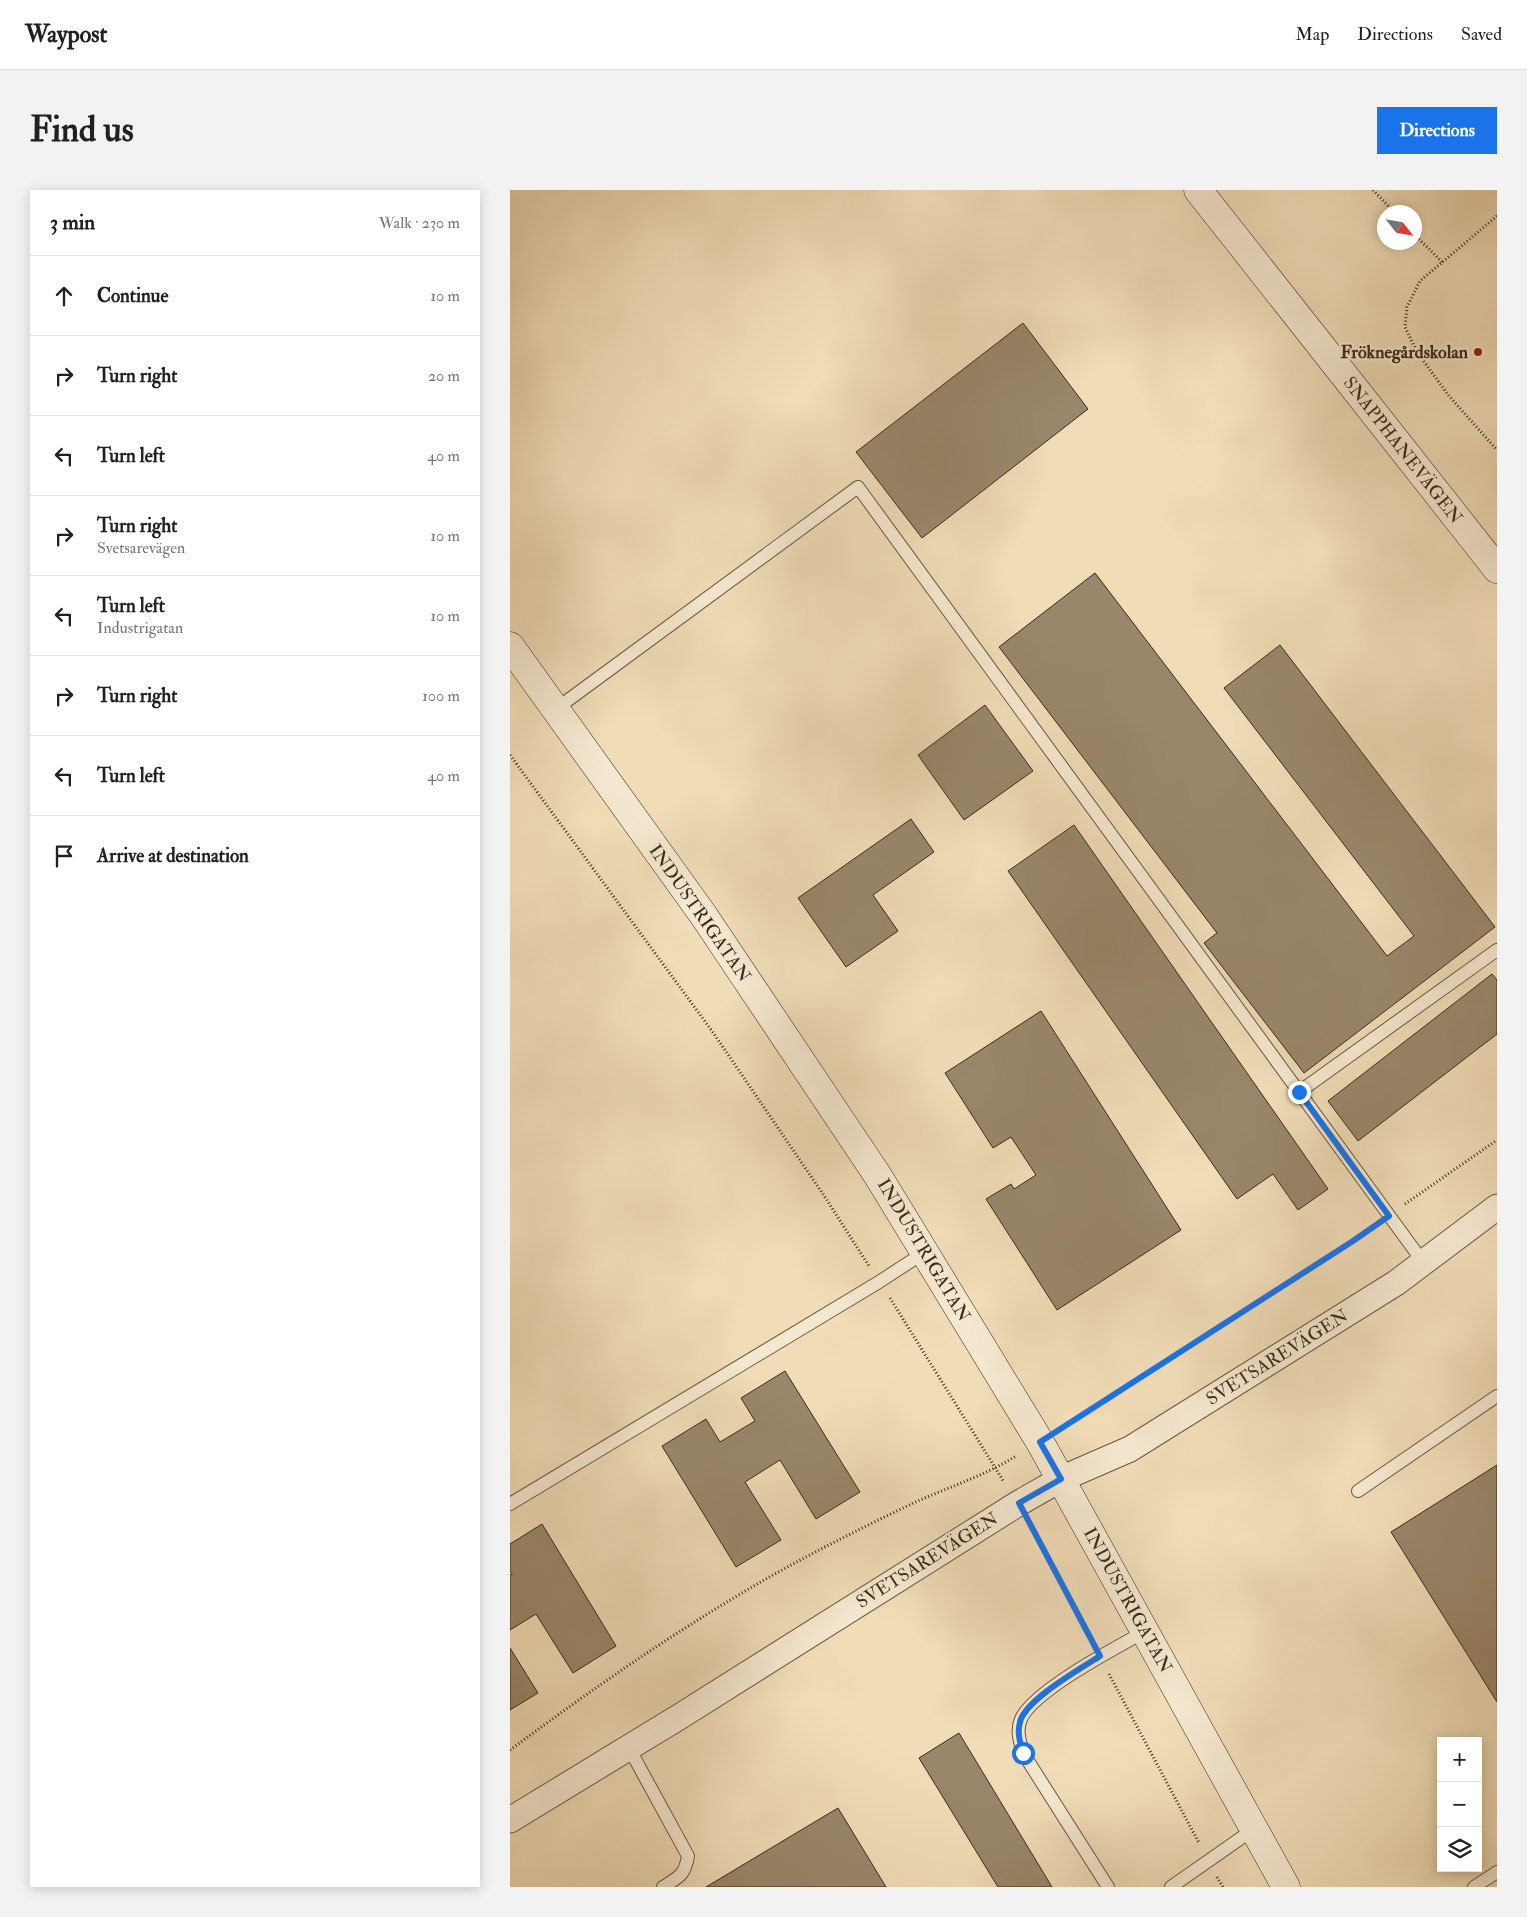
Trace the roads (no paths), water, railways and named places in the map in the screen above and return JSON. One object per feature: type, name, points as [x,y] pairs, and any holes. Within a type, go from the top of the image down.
[{"type":"street","name":"SNAPPHANEVÄGEN","points":[[1198,190],[1497,569]]},
{"type":"street","name":"INDUSTRIGATAN","points":[[510,646],[704,916],[878,1176],[1040,1442],[1286,1887]]},
{"type":"street","name":"SVETSAREVÄGEN","points":[[510,1820],[629,1748],[1019,1503],[1061,1479],[1130,1449],[1396,1283],[1497,1207]]},
{"type":"lane","points":[[556,709],[858,487],[1423,1262]]},
{"type":"lane","points":[[1299,1092],[1497,950]]},
{"type":"lane","points":[[510,1504],[879,1282],[925,1252]]},
{"type":"lane","points":[[1358,1491],[1497,1396]]},
{"type":"lane","points":[[1108,1887],[1023,1753],[1018,1737],[1020,1721],[1027,1708],[1044,1694],[1100,1656],[1146,1632]]},
{"type":"lane","points":[[629,1748],[688,1856],[686,1868],[680,1876],[663,1887]]},
{"type":"lane","points":[[1171,1887],[1254,1829]]},
{"type":"lane","points":[[1474,1887],[1497,1872]]},
{"type":"place","name":"Fröknegårdskolan","points":[[1478,352]]}]
